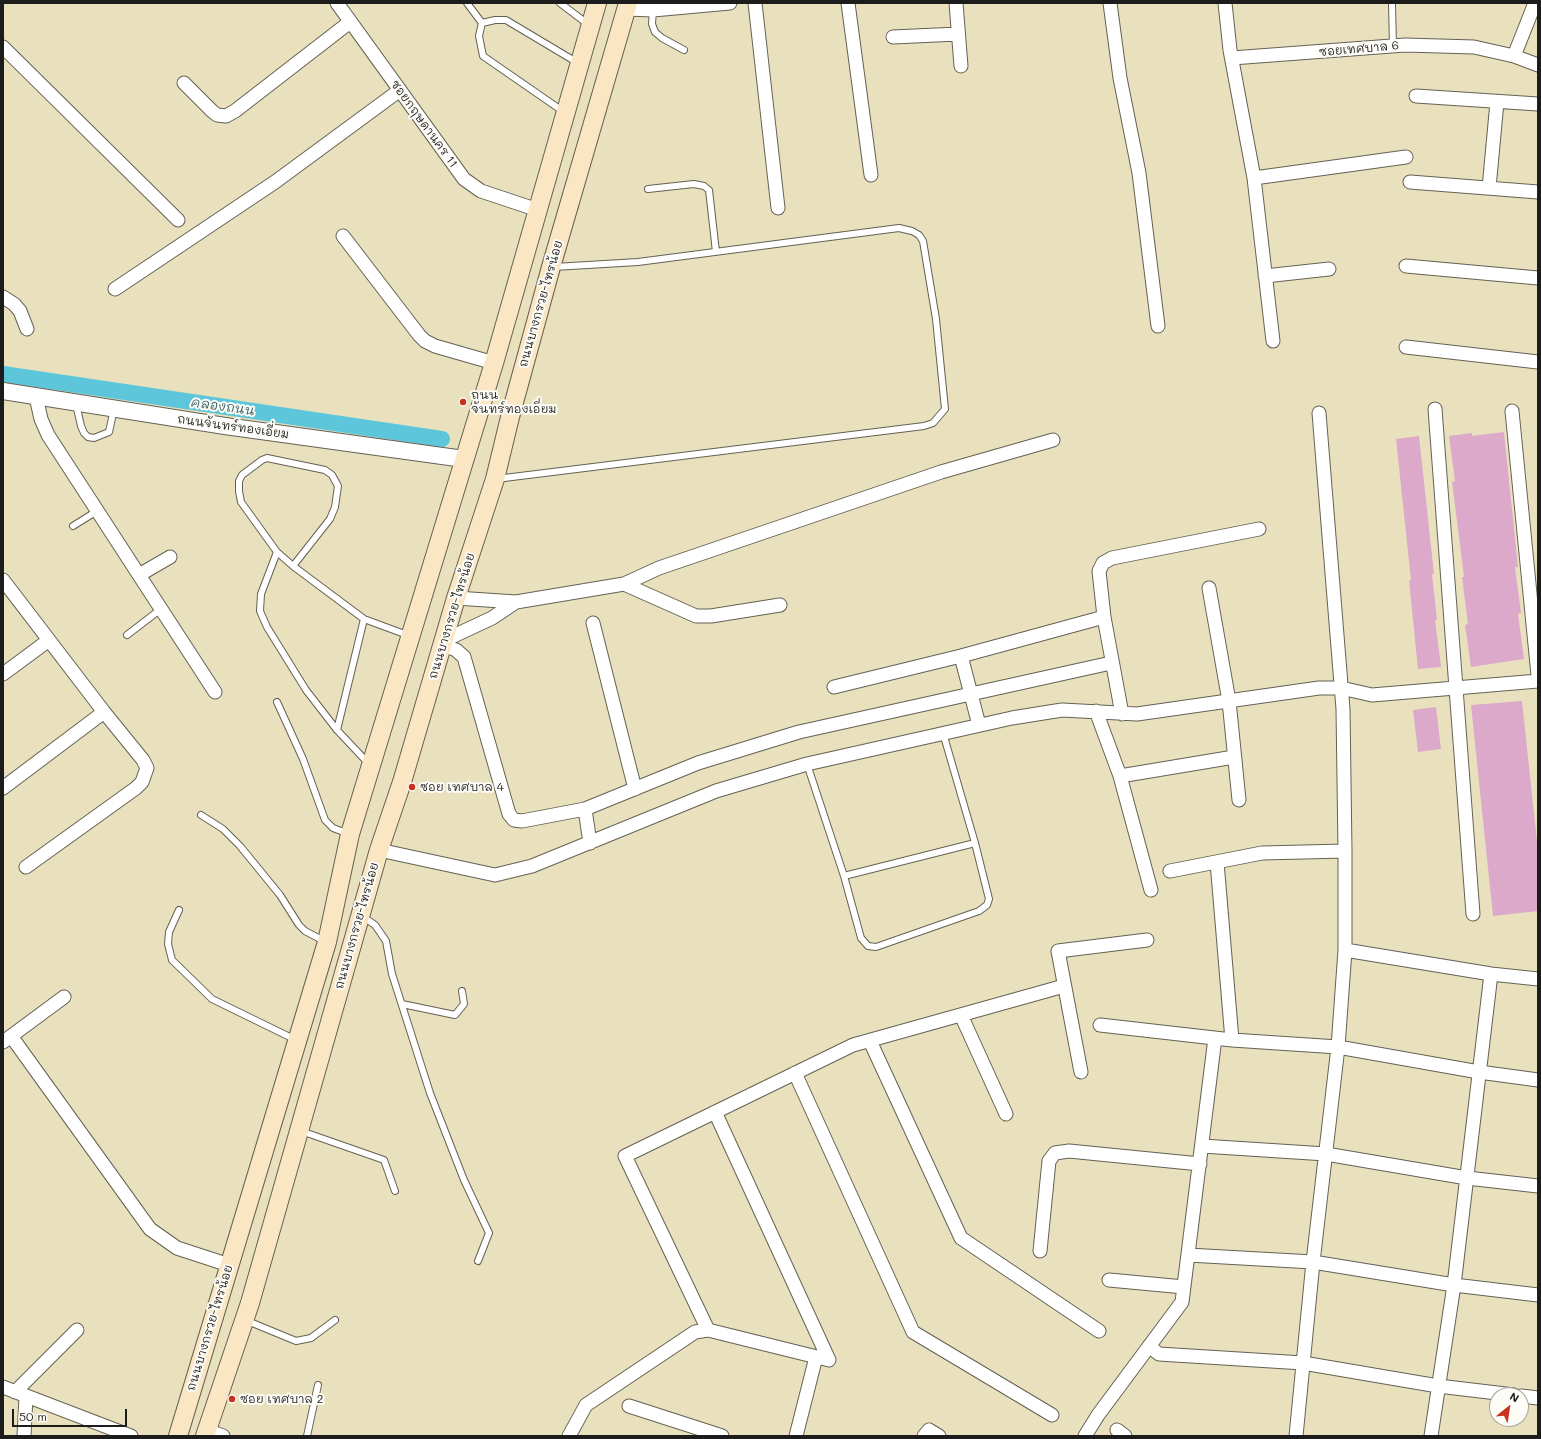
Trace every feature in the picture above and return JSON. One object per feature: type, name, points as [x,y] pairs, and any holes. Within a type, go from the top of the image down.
[{"type":"main road","name":"ถนนบางกรวย-ไทรน้อย","points":[[178,1436],[327,942],[350,834],[370,766],[412,637],[464,459],[494,363],[598,3]]},
{"type":"main road","name":"ถนนบางกรวย-ไทรน้อย","points":[[211,1434],[272,1228],[379,850],[402,782],[456,598],[495,479],[510,417],[551,267],[582,165],[627,6]]},
{"type":"main road","points":[[553,157],[582,165]]},
{"type":"main road","points":[[243,1219],[272,1228]]},
{"type":"street","name":"ซอยกฤษดานคร 11","points":[[337,3],[471,186],[481,191],[538,210]]},
{"type":"street","points":[[627,6],[653,10],[730,3]]},
{"type":"street","points":[[755,3],[778,208]]},
{"type":"street","points":[[848,3],[871,175]]},
{"type":"street","points":[[956,3],[961,66]]},
{"type":"street","points":[[1110,3],[1120,78],[1139,172],[1158,326]]},
{"type":"street","points":[[1225,3],[1232,58],[1254,178],[1272,341]]},
{"type":"street","points":[[1514,56],[1535,3]]},
{"type":"street","points":[[184,83],[217,115],[226,116],[235,111],[350,22]]},
{"type":"street","points":[[893,37],[958,34]]},
{"type":"street","name":"ซอยเทศบาล 6","points":[[1232,58],[1393,46],[1474,47],[1514,56],[1538,65]]},
{"type":"street","points":[[3,47],[178,220]]},
{"type":"street","points":[[115,289],[274,182],[400,90]]},
{"type":"street","points":[[1416,96],[1538,104]]},
{"type":"street","points":[[1489,188],[1497,102]]},
{"type":"street","points":[[1254,178],[1406,157]]},
{"type":"street","points":[[1410,182],[1538,192]]},
{"type":"street","points":[[343,236],[425,341],[434,346],[494,363]]},
{"type":"street","points":[[1406,266],[1538,278]]},
{"type":"street","points":[[1265,276],[1329,269]]},
{"type":"street","points":[[3,296],[14,304],[20,311],[27,329]]},
{"type":"street","points":[[1406,347],[1538,362]]},
{"type":"street","name":"ถนนจันทร์ทองเอี่ยม","points":[[3,391],[76,404],[464,459]]},
{"type":"street","points":[[36,397],[41,420],[48,435],[215,692]]},
{"type":"street","points":[[1436,409],[1473,914]]},
{"type":"street","points":[[1512,411],[1538,676]]},
{"type":"street","points":[[1296,1436],[1313,1262],[1338,1047],[1345,950],[1346,851],[1341,688],[1319,413]]},
{"type":"street","points":[[456,598],[516,602],[624,584],[659,568],[941,472],[1054,440]]},
{"type":"street","points":[[1122,714],[1111,663],[1104,617],[1099,571],[1104,563],[1112,558],[1259,529]]},
{"type":"street","points":[[139,575],[170,558]]},
{"type":"street","points":[[3,580],[48,640],[143,760],[146,768],[142,782],[26,867]]},
{"type":"street","points":[[624,584],[696,616],[711,616],[780,605]]},
{"type":"street","points":[[1209,588],[1229,701],[1239,800]]},
{"type":"street","points":[[444,643],[492,618],[516,602]]},
{"type":"street","points":[[834,687],[961,656],[1104,617]]},
{"type":"street","points":[[593,623],[635,789]]},
{"type":"street","points":[[3,674],[48,640]]},
{"type":"street","points":[[444,643],[464,657],[509,814],[514,820],[522,821],[585,809],[698,763],[799,732],[972,695],[1111,663]]},
{"type":"street","points":[[961,656],[979,725]]},
{"type":"street","points":[[379,850],[495,875],[532,866],[716,791],[807,764],[1012,718],[1062,710],[1137,714],[1319,688],[1341,688],[1372,695],[1538,681]]},
{"type":"street","points":[[1096,711],[1120,776],[1151,890]]},
{"type":"street","points":[[3,788],[104,712]]},
{"type":"street","points":[[1120,776],[1234,757]]},
{"type":"street","points":[[585,809],[590,843]]},
{"type":"street","points":[[1170,872],[1262,853],[1346,851]]},
{"type":"street","points":[[1217,862],[1232,1040]]},
{"type":"street","points":[[1081,1072],[1058,951],[1147,940]]},
{"type":"street","points":[[1345,950],[1491,974],[1538,979]]},
{"type":"street","points":[[1431,1436],[1454,1285],[1491,974]]},
{"type":"street","points":[[708,1330],[625,1156],[853,1045],[1064,986]]},
{"type":"street","points":[[64,997],[7,1039],[150,1229],[177,1248],[229,1265]]},
{"type":"street","points":[[961,1015],[1006,1114]]},
{"type":"street","points":[[1100,1025],[1232,1040],[1338,1047],[1479,1072],[1538,1080]]},
{"type":"street","points":[[1085,1436],[1098,1415],[1182,1302],[1216,1038]]},
{"type":"street","points":[[870,1041],[961,1238],[1099,1331]]},
{"type":"street","points":[[795,1073],[913,1332],[1052,1415]]},
{"type":"street","points":[[569,1436],[586,1405],[695,1332],[708,1330],[829,1360],[715,1112]]},
{"type":"street","points":[[1202,1146],[1326,1154],[1467,1178],[1538,1186]]},
{"type":"street","points":[[1040,1251],[1049,1161],[1055,1153],[1070,1151],[1200,1164]]},
{"type":"street","points":[[1188,1255],[1313,1262],[1454,1285],[1538,1295]]},
{"type":"street","points":[[1109,1280],[1184,1287]]},
{"type":"street","points":[[15,1392],[76,1330]]},
{"type":"street","points":[[1149,1346],[1159,1354],[1303,1363],[1438,1386],[1489,1392]]},
{"type":"street","points":[[796,1436],[816,1357]]},
{"type":"street","points":[[15,1392],[24,1436]]},
{"type":"street","points":[[15,1392],[131,1436]]},
{"type":"street","points":[[629,1406],[722,1436]]},
{"type":"street","points":[[924,1436],[929,1430],[939,1436]]},
{"type":"lane","points":[[467,3],[482,23],[479,36],[483,56],[565,114]]},
{"type":"lane","points":[[560,3],[591,26]]},
{"type":"lane","points":[[1392,3],[1393,46]]},
{"type":"lane","points":[[653,10],[652,24],[655,32],[662,38],[684,50]]},
{"type":"lane","points":[[482,23],[495,20],[506,20],[580,65]]},
{"type":"lane","points":[[648,189],[694,184],[704,186],[709,190],[716,252]]},
{"type":"lane","points":[[495,479],[924,426],[934,423],[939,419],[945,409],[941,364],[928,272],[923,241],[919,235],[899,228],[638,262],[551,267]]},
{"type":"lane","points":[[76,404],[80,426],[84,433],[94,438],[109,432],[114,409]]},
{"type":"lane","points":[[293,566],[330,519],[338,486],[332,474],[325,470],[267,458],[253,465],[242,475],[239,481],[239,491],[241,502],[277,552],[293,566],[364,618],[412,637]]},
{"type":"lane","points":[[73,526],[97,511]]},
{"type":"lane","points":[[277,552],[261,594],[260,611],[267,627],[306,690],[337,730],[370,766]]},
{"type":"lane","points":[[127,635],[161,609]]},
{"type":"lane","points":[[337,730],[364,618]]},
{"type":"lane","points":[[277,702],[303,759],[324,820],[333,828],[350,834]]},
{"type":"lane","points":[[807,764],[844,876],[861,938],[868,946],[876,947],[984,908],[989,900],[975,843],[943,734]]},
{"type":"lane","points":[[201,815],[223,829],[240,846],[280,895],[299,925],[305,931],[327,942]]},
{"type":"lane","points":[[844,876],[975,843]]},
{"type":"lane","points":[[179,910],[169,932],[168,944],[172,960],[212,999],[297,1040]]},
{"type":"lane","points":[[361,915],[375,926],[386,941],[392,974],[430,1093],[464,1180],[489,1233],[478,1261]]},
{"type":"lane","points":[[402,1004],[455,1015],[464,1004],[462,991]]},
{"type":"lane","points":[[299,1130],[384,1160],[395,1191]]},
{"type":"lane","points":[[244,1320],[296,1341],[311,1338],[335,1320]]},
{"type":"lane","points":[[307,1436],[318,1385]]},
{"type":"building","points":[[1504,432],[1518,567],[1515,567],[1521,613],[1518,614],[1524,659],[1471,667],[1465,625],[1468,624],[1462,577],[1464,577],[1452,482],[1455,481],[1449,436],[1472,433],[1472,436]]},
{"type":"building","points":[[1419,436],[1434,574],[1432,574],[1437,620],[1435,620],[1441,667],[1418,669],[1409,581],[1411,580],[1396,439]]},
{"type":"building","points":[[1522,701],[1538,851],[1538,911],[1493,916],[1471,705]]},
{"type":"building","points":[[1436,707],[1441,749],[1418,752],[1413,710]]},
{"type":"waterway","name":"คลองถนน","points":[[3,374],[442,439]]},
{"type":"place","name":"ถนน จันทร์ทองเอี่ยม","points":[[463,402]]},
{"type":"place","name":"ซอย เทศบาล 4","points":[[412,787]]},
{"type":"place","name":"ซอย เทศบาล 2","points":[[232,1399]]}]
